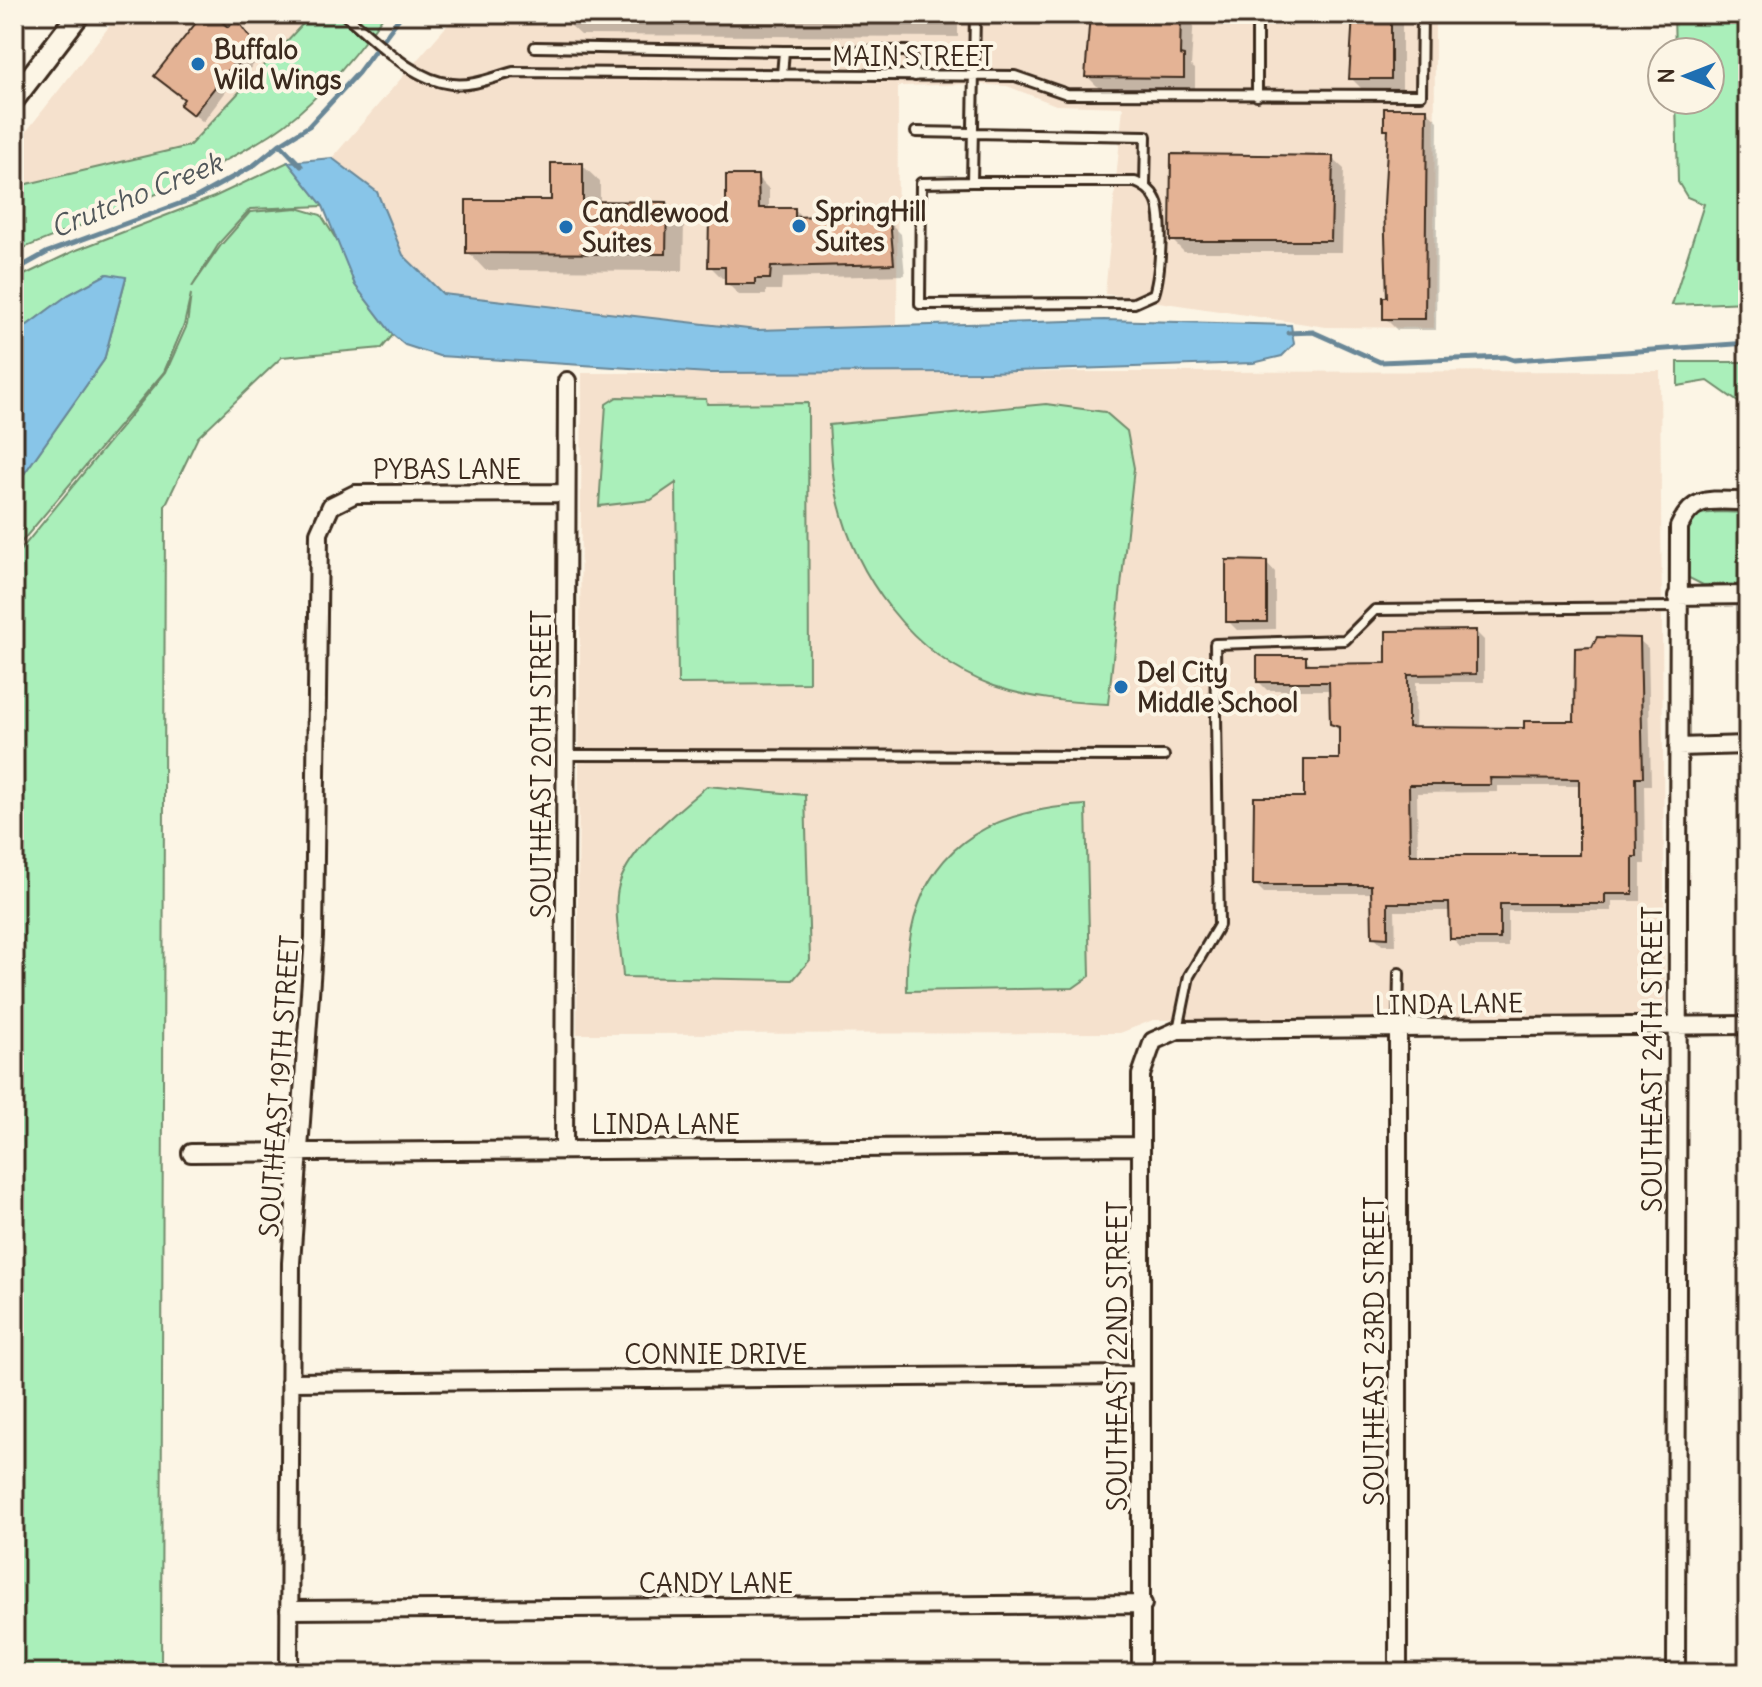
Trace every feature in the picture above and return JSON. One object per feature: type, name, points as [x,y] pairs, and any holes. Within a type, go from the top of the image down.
[{"type":"street","points":[[14,99],[79,14]]},
{"type":"street","name":"SOUTHEAST 20TH STREET","points":[[564,1148],[567,381]]},
{"type":"street","name":"PYBAS LANE","points":[[331,506],[355,494],[566,493]]},
{"type":"street","name":"SOUTHEAST 24TH STREET","points":[[1676,1673],[1679,527],[1687,508],[1699,502],[1748,501]]},
{"type":"street","name":"SOUTHEAST 19TH STREET","points":[[289,1673],[291,1263],[314,937],[319,533],[331,506]]},
{"type":"street","points":[[1677,601],[1748,595]]},
{"type":"street","points":[[1678,747],[1748,745]]},
{"type":"street","name":"LINDA LANE","points":[[1153,1041],[1178,1030],[1748,1025]]},
{"type":"street","name":"SOUTHEAST 23RD STREET","points":[[1398,1029],[1398,1673]]},
{"type":"street","name":"SOUTHEAST 22ND STREET","points":[[1141,1673],[1141,1075],[1153,1041]]},
{"type":"street","name":"LINDA LANE","points":[[191,1153],[1140,1146]]},
{"type":"street","name":"CONNIE DRIVE","points":[[290,1382],[1141,1375]]},
{"type":"street","name":"CANDY LANE","points":[[289,1610],[1143,1604]]},
{"type":"lane","name":"MAIN STREET","points":[[344,14],[412,69],[432,80],[453,84],[471,84],[513,72],[1015,76],[1067,94],[1257,96],[1421,95],[1422,14]]},
{"type":"lane","points":[[972,182],[975,14]]},
{"type":"lane","points":[[1257,14],[1257,96]]},
{"type":"lane","points":[[535,47],[907,51],[911,54],[915,76]]},
{"type":"lane","points":[[782,75],[784,51]]},
{"type":"lane","points":[[916,132],[1146,136],[1145,186]]},
{"type":"lane","points":[[972,182],[1135,182],[1145,186],[1157,200],[1160,275],[1154,294],[1134,303],[920,304],[921,183],[972,182]]},
{"type":"lane","points":[[1178,1030],[1189,976],[1219,925],[1215,644],[1345,640],[1375,610],[1677,601]]},
{"type":"lane","points":[[565,755],[1164,756]]},
{"type":"lane","points":[[1398,1029],[1399,973]]},
{"type":"shaded area","points":[[119,14],[312,14],[189,146],[14,187],[14,147]]},
{"type":"shaded area","points":[[457,14],[1435,14],[1434,328],[1326,327],[1105,294],[1123,107],[1056,105],[1007,86],[974,84],[898,86],[897,326],[757,330],[442,294],[403,255],[377,192],[332,158]]},
{"type":"shaded area","name":"Del City Middle School","points":[[1660,371],[1665,1001],[1651,1017],[1153,1020],[1120,1033],[577,1034],[582,373]]},
{"type":"green space","points":[[312,14],[385,14],[318,95],[271,134],[177,185],[14,252],[14,187],[189,146]]},
{"type":"green space","points":[[1674,14],[1748,14],[1748,302],[1672,305],[1704,204],[1687,197],[1678,182],[1676,116],[1726,116],[1726,36],[1675,36]]},
{"type":"green space","points":[[288,162],[323,206],[250,209],[220,242],[192,287],[221,245],[250,212],[297,208],[321,215],[341,247],[355,285],[393,335],[382,348],[282,357],[198,437],[165,506],[161,1673],[14,1673],[14,558],[166,372],[187,325],[191,294],[184,325],[164,372],[14,551],[14,488],[104,360],[126,278],[107,274],[68,295],[14,335],[14,280],[74,251],[214,197]]},
{"type":"green space","points":[[1678,362],[1748,362],[1748,409],[1708,381],[1678,386]]},
{"type":"green space","points":[[617,397],[706,399],[707,404],[808,403],[809,683],[678,684],[676,483],[651,500],[599,506],[606,404]]},
{"type":"green space","points":[[1046,404],[1105,412],[1127,431],[1134,468],[1108,704],[1050,699],[994,686],[937,655],[912,633],[872,582],[844,522],[834,483],[829,425]]},
{"type":"green space","points":[[1748,513],[1748,584],[1703,585],[1687,577],[1689,524],[1700,514]]},
{"type":"green space","points":[[707,786],[805,795],[810,960],[793,980],[623,977],[617,909],[623,874],[655,832]]},
{"type":"green space","points":[[1086,805],[1090,976],[1073,988],[907,991],[909,948],[916,911],[930,880],[950,854],[976,834],[1007,819],[1044,809]]},
{"type":"water","points":[[332,158],[377,192],[403,255],[443,294],[757,330],[1104,320],[1291,325],[1294,344],[1282,356],[1253,363],[987,372],[709,373],[439,356],[405,345],[393,335],[355,285],[323,206],[288,162]]},
{"type":"water","points":[[107,274],[126,277],[104,360],[14,488],[14,335],[68,295]]},
{"type":"building","name":"Buffalo Wild Wings","points":[[203,14],[212,14],[228,27],[237,20],[255,44],[237,65],[234,63],[193,115],[180,105],[184,99],[154,76]]},
{"type":"building","points":[[1090,14],[1181,14],[1180,55],[1184,56],[1184,78],[1085,77]]},
{"type":"building","points":[[1353,14],[1391,14],[1391,79],[1349,79]]},
{"type":"building","points":[[1384,108],[1427,108],[1425,319],[1383,319],[1383,297],[1387,297],[1384,205],[1388,130],[1384,130]]},
{"type":"building","points":[[1171,154],[1333,156],[1331,241],[1170,241]]},
{"type":"building","name":"Candlewood Suites","points":[[551,163],[583,163],[583,201],[667,202],[666,254],[466,253],[466,200],[551,200]]},
{"type":"building","name":"SpringHill Suites","points":[[726,175],[758,175],[759,208],[795,208],[795,217],[870,214],[870,217],[890,220],[894,264],[771,267],[770,279],[755,279],[755,284],[725,284],[725,267],[708,267],[709,220],[726,216]]},
{"type":"building","points":[[1226,560],[1267,561],[1267,622],[1226,622]]},
{"type":"building","points":[[1476,630],[1476,674],[1408,675],[1408,727],[1524,728],[1524,721],[1574,721],[1575,648],[1592,647],[1597,637],[1640,638],[1643,777],[1636,777],[1637,857],[1633,857],[1633,894],[1605,894],[1605,904],[1500,904],[1500,939],[1450,939],[1449,903],[1388,903],[1388,938],[1372,937],[1371,885],[1253,885],[1254,797],[1304,797],[1304,759],[1339,759],[1339,727],[1330,724],[1329,682],[1257,682],[1257,656],[1306,656],[1306,664],[1386,663],[1386,631]],"holes":[[[1490,778],[1579,779],[1579,855],[1410,855],[1409,785],[1491,785]]]},
{"type":"waterway","name":"Crutcho Creek","points":[[14,271],[48,252],[195,198],[253,166],[309,126],[358,73],[402,14]]},
{"type":"waterway","points":[[280,144],[301,166]]},
{"type":"waterway","points":[[1288,333],[1313,332],[1380,362],[1505,357],[1514,360],[1748,343]]},
{"type":"place","name":"Buffalo Wild Wings","points":[[198,64]]},
{"type":"place","name":"SpringHill Suites","points":[[799,226]]},
{"type":"place","name":"Candlewood Suites","points":[[566,227]]},
{"type":"place","name":"Del City Middle School","points":[[1121,687]]}]
